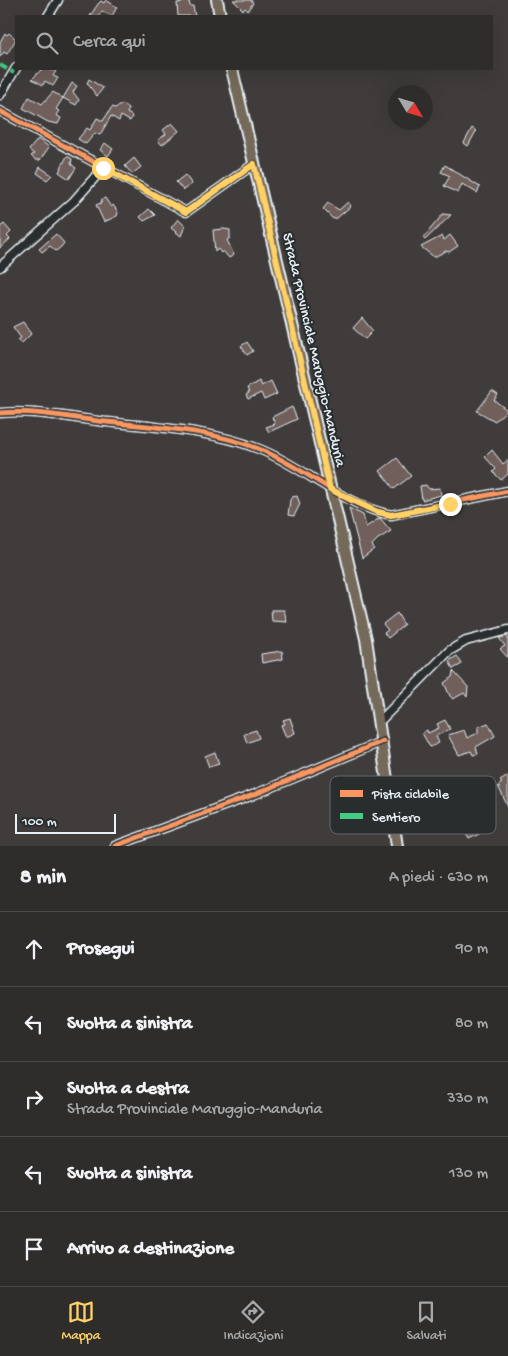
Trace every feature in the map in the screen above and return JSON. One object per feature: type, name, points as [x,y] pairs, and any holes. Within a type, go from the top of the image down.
[{"type":"main road","points":[[216,0],[220,15]]},
{"type":"main road","name":"Strada Provinciale Maruggio-Manduria","points":[[232,70],[366,639],[388,776]]},
{"type":"street","points":[[49,15],[58,0]]},
{"type":"street","points":[[0,95],[15,70]]},
{"type":"street","points":[[0,112],[186,212],[254,164]]},
{"type":"street","points":[[0,267],[74,202],[103,168]]},
{"type":"street","points":[[0,413],[28,413],[220,438],[261,450],[330,489],[377,512],[391,515],[508,491]]},
{"type":"street","points":[[379,722],[449,651],[466,641],[508,630]]},
{"type":"street","points":[[115,846],[253,795],[383,741]]},
{"type":"building","points":[[106,0],[117,7],[113,15],[102,11],[100,15],[91,15],[101,1],[104,3]]},
{"type":"building","points":[[233,0],[251,0],[253,3],[248,11],[245,8],[243,10]]},
{"type":"building","points":[[189,1],[190,6],[193,6],[195,15],[178,15],[177,3]]},
{"type":"building","points":[[5,33],[7,35],[9,33],[15,38],[7,54],[4,52],[0,57],[0,42]]},
{"type":"building","points":[[41,70],[56,71],[53,76],[58,78],[53,86],[45,81],[43,85],[32,79]]},
{"type":"building","points":[[89,79],[103,88],[97,96],[87,83]]},
{"type":"building","points":[[72,83],[77,86],[73,92],[79,100],[76,105],[63,98]]},
{"type":"building","points":[[53,92],[63,98],[56,109],[59,111],[56,115],[61,118],[58,124],[48,122],[23,108],[29,97],[42,104]]},
{"type":"building","points":[[123,104],[129,109],[127,113],[132,116],[130,121],[121,116],[119,121],[111,116],[100,135],[95,133],[86,144],[78,139],[87,128],[90,130],[97,118],[103,121],[112,107],[115,108]]},
{"type":"building","points":[[172,123],[179,131],[162,145],[158,140],[166,134],[163,130]]},
{"type":"building","points":[[472,128],[476,131],[468,146],[464,143]]},
{"type":"building","points":[[38,139],[49,147],[40,160],[36,160],[31,156],[34,154],[29,150]]},
{"type":"building","points":[[105,143],[113,149],[108,156],[100,150]]},
{"type":"building","points":[[67,156],[72,159],[71,164],[76,168],[69,179],[59,172]]},
{"type":"building","points":[[134,158],[141,167],[132,174],[125,166]]},
{"type":"building","points":[[445,165],[480,187],[477,193],[462,184],[458,193],[444,186],[450,176],[441,172]]},
{"type":"building","points":[[40,167],[52,175],[47,180],[37,173]]},
{"type":"building","points":[[185,175],[192,184],[183,190],[176,182]]},
{"type":"building","points":[[105,198],[111,207],[113,205],[118,212],[117,216],[104,222],[96,205]]},
{"type":"building","points":[[348,202],[351,206],[337,218],[333,219],[323,209],[328,203],[339,210]]},
{"type":"building","points":[[149,209],[155,215],[144,221],[140,217]]},
{"type":"building","points":[[443,214],[451,215],[425,240],[423,238]]},
{"type":"building","points":[[178,219],[185,226],[181,236],[171,228]]},
{"type":"building","points":[[4,224],[11,232],[7,236],[10,239],[0,248],[0,227]]},
{"type":"building","points":[[213,230],[230,230],[230,238],[227,240],[234,255],[229,258],[223,251],[221,253],[218,249],[215,252]]},
{"type":"building","points":[[56,234],[64,243],[61,247],[56,251],[50,246],[42,252],[39,249]]},
{"type":"building","points":[[450,235],[458,246],[449,252],[446,251],[434,257],[421,247],[442,236],[444,240]]},
{"type":"building","points":[[362,318],[373,331],[365,339],[353,328]]},
{"type":"building","points":[[23,322],[31,334],[21,344],[18,340],[21,338],[13,327]]},
{"type":"building","points":[[247,342],[253,351],[247,355],[241,346]]},
{"type":"building","points":[[259,381],[261,386],[271,381],[277,394],[264,400],[261,393],[248,399],[246,395],[249,393],[247,388]]},
{"type":"building","points":[[492,391],[498,395],[494,400],[507,410],[495,421],[477,411]]},
{"type":"building","points":[[292,407],[297,419],[269,432],[266,427],[275,424],[272,417]]},
{"type":"building","points":[[492,450],[503,464],[508,460],[508,474],[501,480],[493,472],[496,469],[485,457]]},
{"type":"building","points":[[397,458],[411,476],[394,489],[380,471]]},
{"type":"building","points":[[426,485],[429,489],[440,488],[441,495],[422,500],[420,486]]},
{"type":"building","points":[[297,496],[300,504],[294,516],[288,515],[290,500],[292,497]]},
{"type":"building","points":[[349,508],[363,515],[366,527],[380,518],[391,531],[378,539],[372,545],[374,549],[362,558]]},
{"type":"building","points":[[271,610],[284,610],[287,622],[272,621]]},
{"type":"building","points":[[397,613],[404,625],[388,638],[384,633],[388,630],[383,624]]},
{"type":"building","points":[[508,636],[508,658],[500,649],[505,646],[499,638]]},
{"type":"building","points":[[282,651],[283,659],[262,663],[261,654]]},
{"type":"building","points":[[457,656],[462,664],[453,669],[449,661]]},
{"type":"building","points":[[453,671],[468,687],[467,697],[464,693],[453,699],[450,696],[444,683],[452,677]]},
{"type":"building","points":[[290,718],[295,733],[286,737],[281,725],[285,724],[283,720]]},
{"type":"building","points":[[445,720],[450,729],[436,736],[439,743],[430,747],[422,733],[427,730],[428,733],[439,728],[437,724]]},
{"type":"building","points":[[488,723],[495,736],[476,747],[478,754],[473,755],[471,751],[459,755],[448,735],[464,730],[467,738],[478,733],[478,727]]},
{"type":"building","points":[[256,730],[259,738],[247,743],[244,734]]},
{"type":"building","points":[[215,752],[219,764],[209,767],[205,756]]},
{"type":"building","points":[[508,776],[508,807],[498,786],[502,783],[500,781]]},
{"type":"building","points":[[466,834],[479,834],[469,839]]},
{"type":"marked path","points":[[0,65],[14,73]]},
{"type":"cycle path","points":[[0,111],[186,212],[254,164]]},
{"type":"cycle path","points":[[0,413],[25,412],[49,414],[180,430],[240,442],[276,457],[356,503],[391,515],[508,491]]},
{"type":"cycle path","points":[[115,846],[253,795],[383,741]]},
{"type":"route","points":[[103,168],[186,212],[254,164],[330,489],[377,512],[391,515],[450,504]]}]
